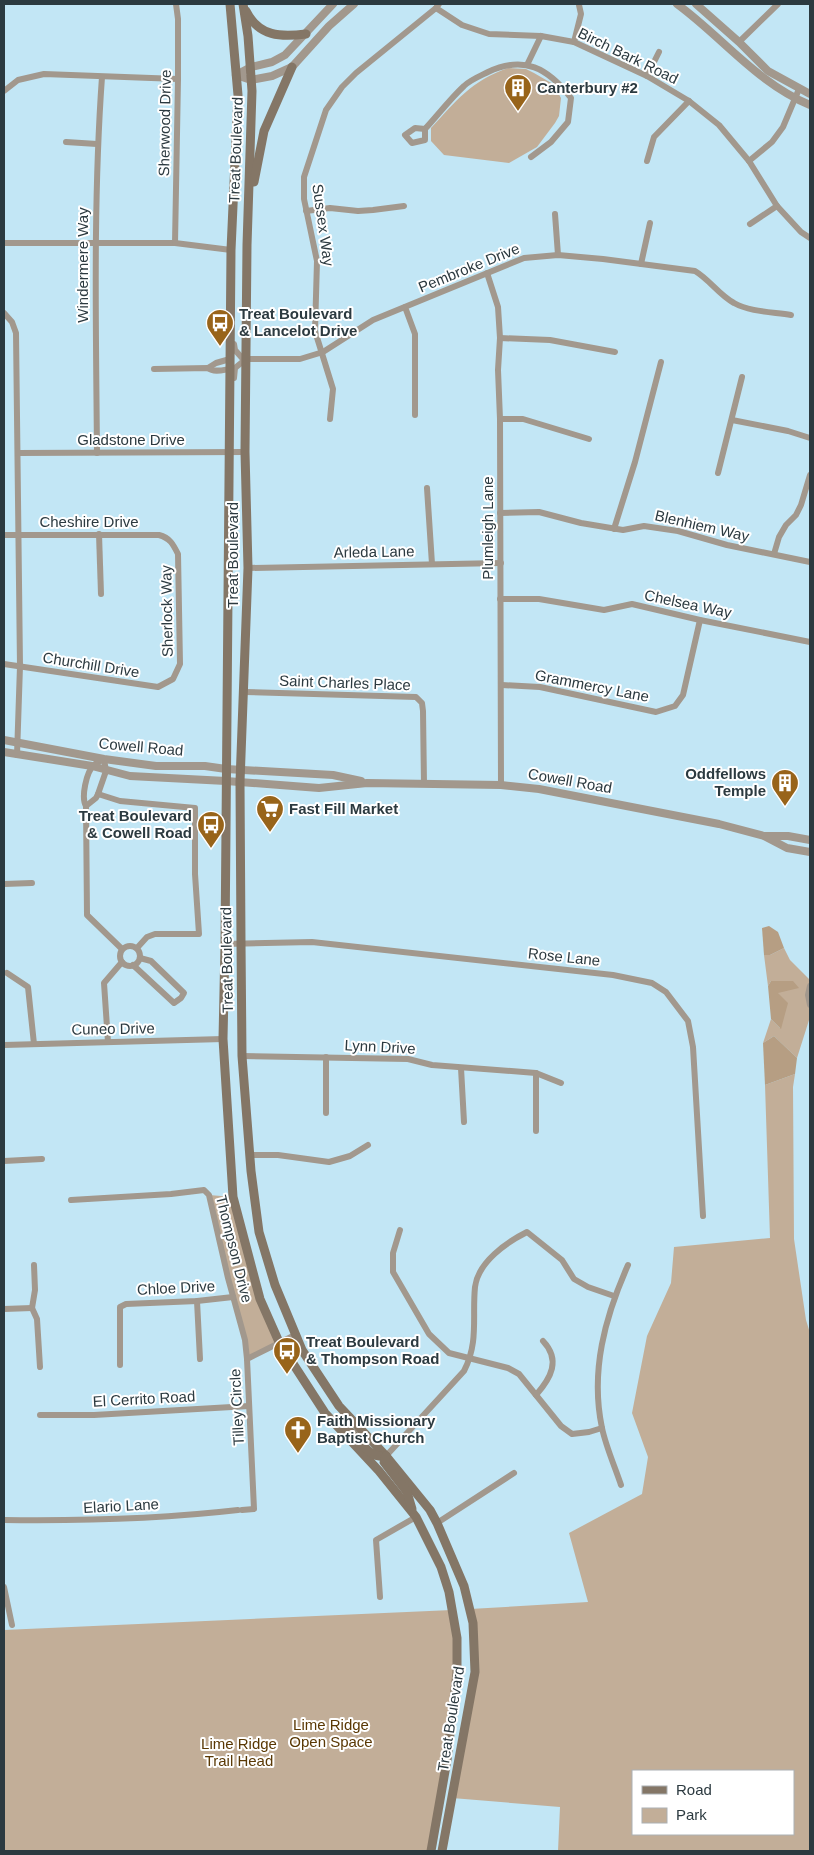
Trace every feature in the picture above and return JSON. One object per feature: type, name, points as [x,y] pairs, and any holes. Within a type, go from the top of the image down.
[{"type":"main road","name":"Treat Boulevard","points":[[230,4],[238,95],[230,284],[223,1040],[233,1197],[260,1299],[279,1342],[325,1413],[379,1471],[415,1516],[441,1567],[449,1592],[457,1638],[457,1673],[447,1760],[431,1851]]},
{"type":"main road","name":"Treat Boulevard","points":[[243,4],[248,36],[251,80],[245,452],[248,568],[240,782],[242,1056],[250,1155],[259,1232],[275,1285],[302,1350],[339,1406],[386,1456],[430,1510],[464,1586],[472,1623],[475,1672],[442,1851]]},
{"type":"main road","points":[[243,4],[248,15],[259,27],[275,35],[306,34]]},
{"type":"main road","points":[[248,219],[264,130],[292,67]]},
{"type":"main road","points":[[335,1424],[350,1430],[370,1453],[381,1457],[386,1456],[384,1462],[386,1467],[407,1492],[415,1516]]},
{"type":"street","name":"Sherwood Drive","points":[[176,4],[178,19],[176,243]]},
{"type":"street","points":[[236,75],[251,67],[272,62],[285,55],[334,4]]},
{"type":"street","points":[[236,75],[251,80],[272,76],[292,67],[329,26],[354,4]]},
{"type":"street","points":[[677,4],[762,78],[795,99],[810,105]]},
{"type":"street","points":[[696,4],[768,71],[810,94]]},
{"type":"street","points":[[739,42],[778,4]]},
{"type":"street","points":[[574,42],[581,14],[579,5]]},
{"type":"street","name":"Birch Bark Road","points":[[438,6],[462,25],[489,34],[542,36],[574,42],[647,76],[689,101],[719,126],[749,161],[777,206],[801,232],[810,238]]},
{"type":"street","name":"Sussex Way","points":[[330,420],[333,389],[315,331],[317,261],[304,199],[304,178],[326,110],[342,87],[356,73],[438,6]]},
{"type":"street","points":[[527,65],[542,36]]},
{"type":"street","points":[[647,76],[659,52]]},
{"type":"street","points":[[425,129],[465,84],[496,68],[511,64],[527,65],[545,72],[559,83],[571,98],[568,122],[551,142],[531,157]]},
{"type":"street","points":[[4,91],[18,80],[44,74],[178,79]]},
{"type":"street","name":"Windermere Way","points":[[97,453],[95,244],[97,144],[102,77]]},
{"type":"street","points":[[749,161],[772,142],[783,127],[799,89]]},
{"type":"street","points":[[647,161],[654,137],[689,101]]},
{"type":"street","points":[[66,142],[97,144]]},
{"type":"street","points":[[306,211],[330,208],[358,211],[404,206]]},
{"type":"street","points":[[750,224],[777,206]]},
{"type":"street","points":[[555,214],[558,254]]},
{"type":"street","points":[[641,264],[650,223]]},
{"type":"street","points":[[4,243],[176,243],[231,250]]},
{"type":"street","name":"Pembroke Drive","points":[[246,359],[300,359],[323,352],[373,320],[524,258],[558,254],[695,272],[706,278],[728,298],[741,306],[791,315]]},
{"type":"street","name":"Plumleigh Lane","points":[[487,273],[498,306],[500,338],[498,370],[502,685],[501,785]]},
{"type":"street","points":[[230,284],[235,291],[234,347],[240,357],[246,359]]},
{"type":"street","points":[[405,308],[415,334],[415,415]]},
{"type":"street","points":[[4,313],[12,322],[16,333],[20,666],[16,755]]},
{"type":"street","points":[[500,338],[550,340],[615,352]]},
{"type":"street","points":[[208,368],[230,358]]},
{"type":"street","points":[[230,391],[234,387],[235,368],[246,359]]},
{"type":"street","points":[[614,529],[635,462],[661,362]]},
{"type":"street","points":[[154,369],[208,368],[215,371],[230,369]]},
{"type":"street","points":[[718,473],[742,377]]},
{"type":"street","points":[[500,419],[523,419],[589,439]]},
{"type":"street","points":[[732,420],[788,430],[810,438]]},
{"type":"street","name":"Gladstone Drive","points":[[18,453],[245,452]]},
{"type":"street","points":[[774,554],[779,537],[786,525],[796,515],[801,505],[810,475]]},
{"type":"street","points":[[427,488],[432,564]]},
{"type":"street","name":"Blenhiem Way","points":[[500,513],[540,512],[580,523],[614,529],[623,530],[644,526],[678,531],[727,545],[810,562]]},
{"type":"street","points":[[99,534],[101,594]]},
{"type":"street","name":"Cheshire Drive","points":[[4,535],[159,535],[166,537],[172,542]]},
{"type":"street","name":"Sherlock Way","points":[[172,542],[178,554],[180,664],[172,679]]},
{"type":"street","name":"Arleda Lane","points":[[248,568],[501,563]]},
{"type":"street","name":"Chelsea Way","points":[[500,599],[539,599],[604,610],[632,604],[810,642]]},
{"type":"street","name":"Grammercy Lane","points":[[502,685],[540,687],[656,712],[675,706],[683,695],[700,620]]},
{"type":"street","name":"Churchill Drive","points":[[4,664],[158,687],[172,679]]},
{"type":"street","name":"Saint Charles Place","points":[[244,692],[416,697],[422,703],[424,784]]},
{"type":"street","name":"Cowell Road","points":[[4,740],[104,759],[156,766],[205,766],[226,769],[333,775],[367,783]]},
{"type":"street","name":"Cowell Road","points":[[4,752],[92,766],[130,776],[226,780],[319,788],[367,783],[501,785],[579,795],[719,824],[764,836],[787,848],[810,852]]},
{"type":"street","points":[[86,806],[98,794],[106,771],[104,759],[92,766],[83,793],[86,806],[87,915],[122,949]]},
{"type":"street","points":[[98,794],[120,801],[195,808],[195,874],[199,934],[155,934],[147,937],[137,948]]},
{"type":"street","name":"Cowell Road","points":[[764,836],[788,836],[810,840]]},
{"type":"street","points":[[4,884],[32,883]]},
{"type":"street","name":"Rose Lane","points":[[225,944],[312,942],[613,975],[652,983],[666,992],[688,1021],[693,1047],[703,1216]]},
{"type":"street","points":[[131,945],[137,948],[140,958],[133,965],[127,965],[122,962],[120,955],[122,949],[131,945]]},
{"type":"street","points":[[133,965],[174,1003],[180,998],[184,993],[151,961],[140,958]]},
{"type":"street","points":[[108,1042],[104,983],[122,962]]},
{"type":"street","points":[[7,973],[28,987],[34,1044]]},
{"type":"street","points":[[810,986],[808,995],[810,1005]]},
{"type":"street","name":"Cuneo Drive","points":[[4,1045],[223,1040]]},
{"type":"street","name":"Lynn Drive","points":[[242,1056],[408,1059],[461,1068],[536,1074],[561,1083]]},
{"type":"street","name":"Lynn Drive","points":[[326,1057],[326,1114]]},
{"type":"street","points":[[461,1068],[464,1122]]},
{"type":"street","points":[[536,1074],[536,1131]]},
{"type":"street","points":[[250,1155],[278,1155],[329,1162],[350,1156],[368,1145]]},
{"type":"street","points":[[4,1161],[42,1159]]},
{"type":"street","name":"Thompson Drive","points":[[71,1200],[171,1194],[204,1190],[210,1195],[233,1297],[245,1340],[247,1359]]},
{"type":"street","points":[[400,1230],[393,1253],[393,1272],[429,1334],[449,1353],[508,1368],[519,1374],[562,1426],[572,1434],[602,1428]]},
{"type":"street","points":[[386,1456],[457,1378],[470,1359],[475,1337],[475,1285],[482,1268],[514,1238],[527,1232],[562,1260],[574,1279],[588,1287],[614,1296]]},
{"type":"street","points":[[34,1265],[35,1290],[32,1308],[37,1319],[40,1367]]},
{"type":"street","points":[[621,1486],[602,1428],[597,1370],[603,1334],[614,1296],[628,1265]]},
{"type":"street","name":"Chloe Drive","points":[[120,1365],[120,1307],[126,1304],[197,1301],[233,1297]]},
{"type":"street","points":[[197,1301],[200,1359]]},
{"type":"street","points":[[4,1310],[32,1308]]},
{"type":"street","name":"Tilley Circle","points":[[254,1508],[247,1359],[295,1335]]},
{"type":"street","points":[[536,1395],[546,1384],[551,1372],[553,1356],[551,1350],[543,1341]]},
{"type":"street","name":"El Cerrito Road","points":[[40,1415],[94,1415],[249,1406]]},
{"type":"street","points":[[437,1523],[514,1473]]},
{"type":"street","name":"Elario Lane","points":[[4,1520],[78,1521],[196,1515],[254,1508]]},
{"type":"street","points":[[380,1597],[376,1540],[415,1516]]},
{"type":"street","points":[[4,1587],[12,1625]]},
{"type":"green space","points":[[508,68],[526,69],[553,84],[561,98],[559,116],[555,123],[537,147],[509,163],[444,155],[431,141],[431,128],[465,93],[484,79]]},
{"type":"green space","points":[[784,948],[790,960],[810,980],[810,1017],[797,1058],[774,1036],[763,1043],[771,1019],[780,1028],[778,993],[771,981],[768,986],[764,955],[770,955]]},
{"type":"green space","points":[[795,1074],[793,1087],[794,1239],[806,1320],[810,1333],[810,1851],[558,1851],[560,1807],[452,1798],[475,1672],[470,1609],[588,1602],[569,1533],[642,1494],[648,1457],[632,1413],[647,1336],[671,1283],[674,1247],[770,1238],[765,1085]]},
{"type":"green space","points":[[209,1195],[233,1197],[260,1299],[279,1342],[247,1359]]},
{"type":"green space","name":"Lime Ridge Open Space","points":[[452,1610],[457,1673],[431,1851],[4,1851],[4,1630]]},
{"type":"shaded area","points":[[769,926],[778,932],[784,948],[770,955],[764,955],[762,928]]},
{"type":"shaded area","points":[[771,981],[793,981],[799,988],[778,993],[788,1003],[781,1029],[771,1019],[768,986]]},
{"type":"shaded area","points":[[774,1036],[797,1058],[795,1074],[765,1085],[763,1043]]},
{"type":"place","name":"Canterbury #2","points":[[518,112]]},
{"type":"place","name":"Treat Boulevard & Lancelot Drive","points":[[220,347]]},
{"type":"place","name":"Oddfellows Temple","points":[[785,807]]},
{"type":"place","name":"Fast Fill Market","points":[[270,833]]},
{"type":"place","name":"Treat Boulevard & Cowell Road","points":[[211,849]]},
{"type":"place","name":"Treat Boulevard & Thompson Road","points":[[287,1375]]},
{"type":"place","name":"Faith Missionary Baptist Church","points":[[298,1454]]},
{"type":"park label","name":"Lime Ridge Trail Head","points":[[239,1752]]}]
